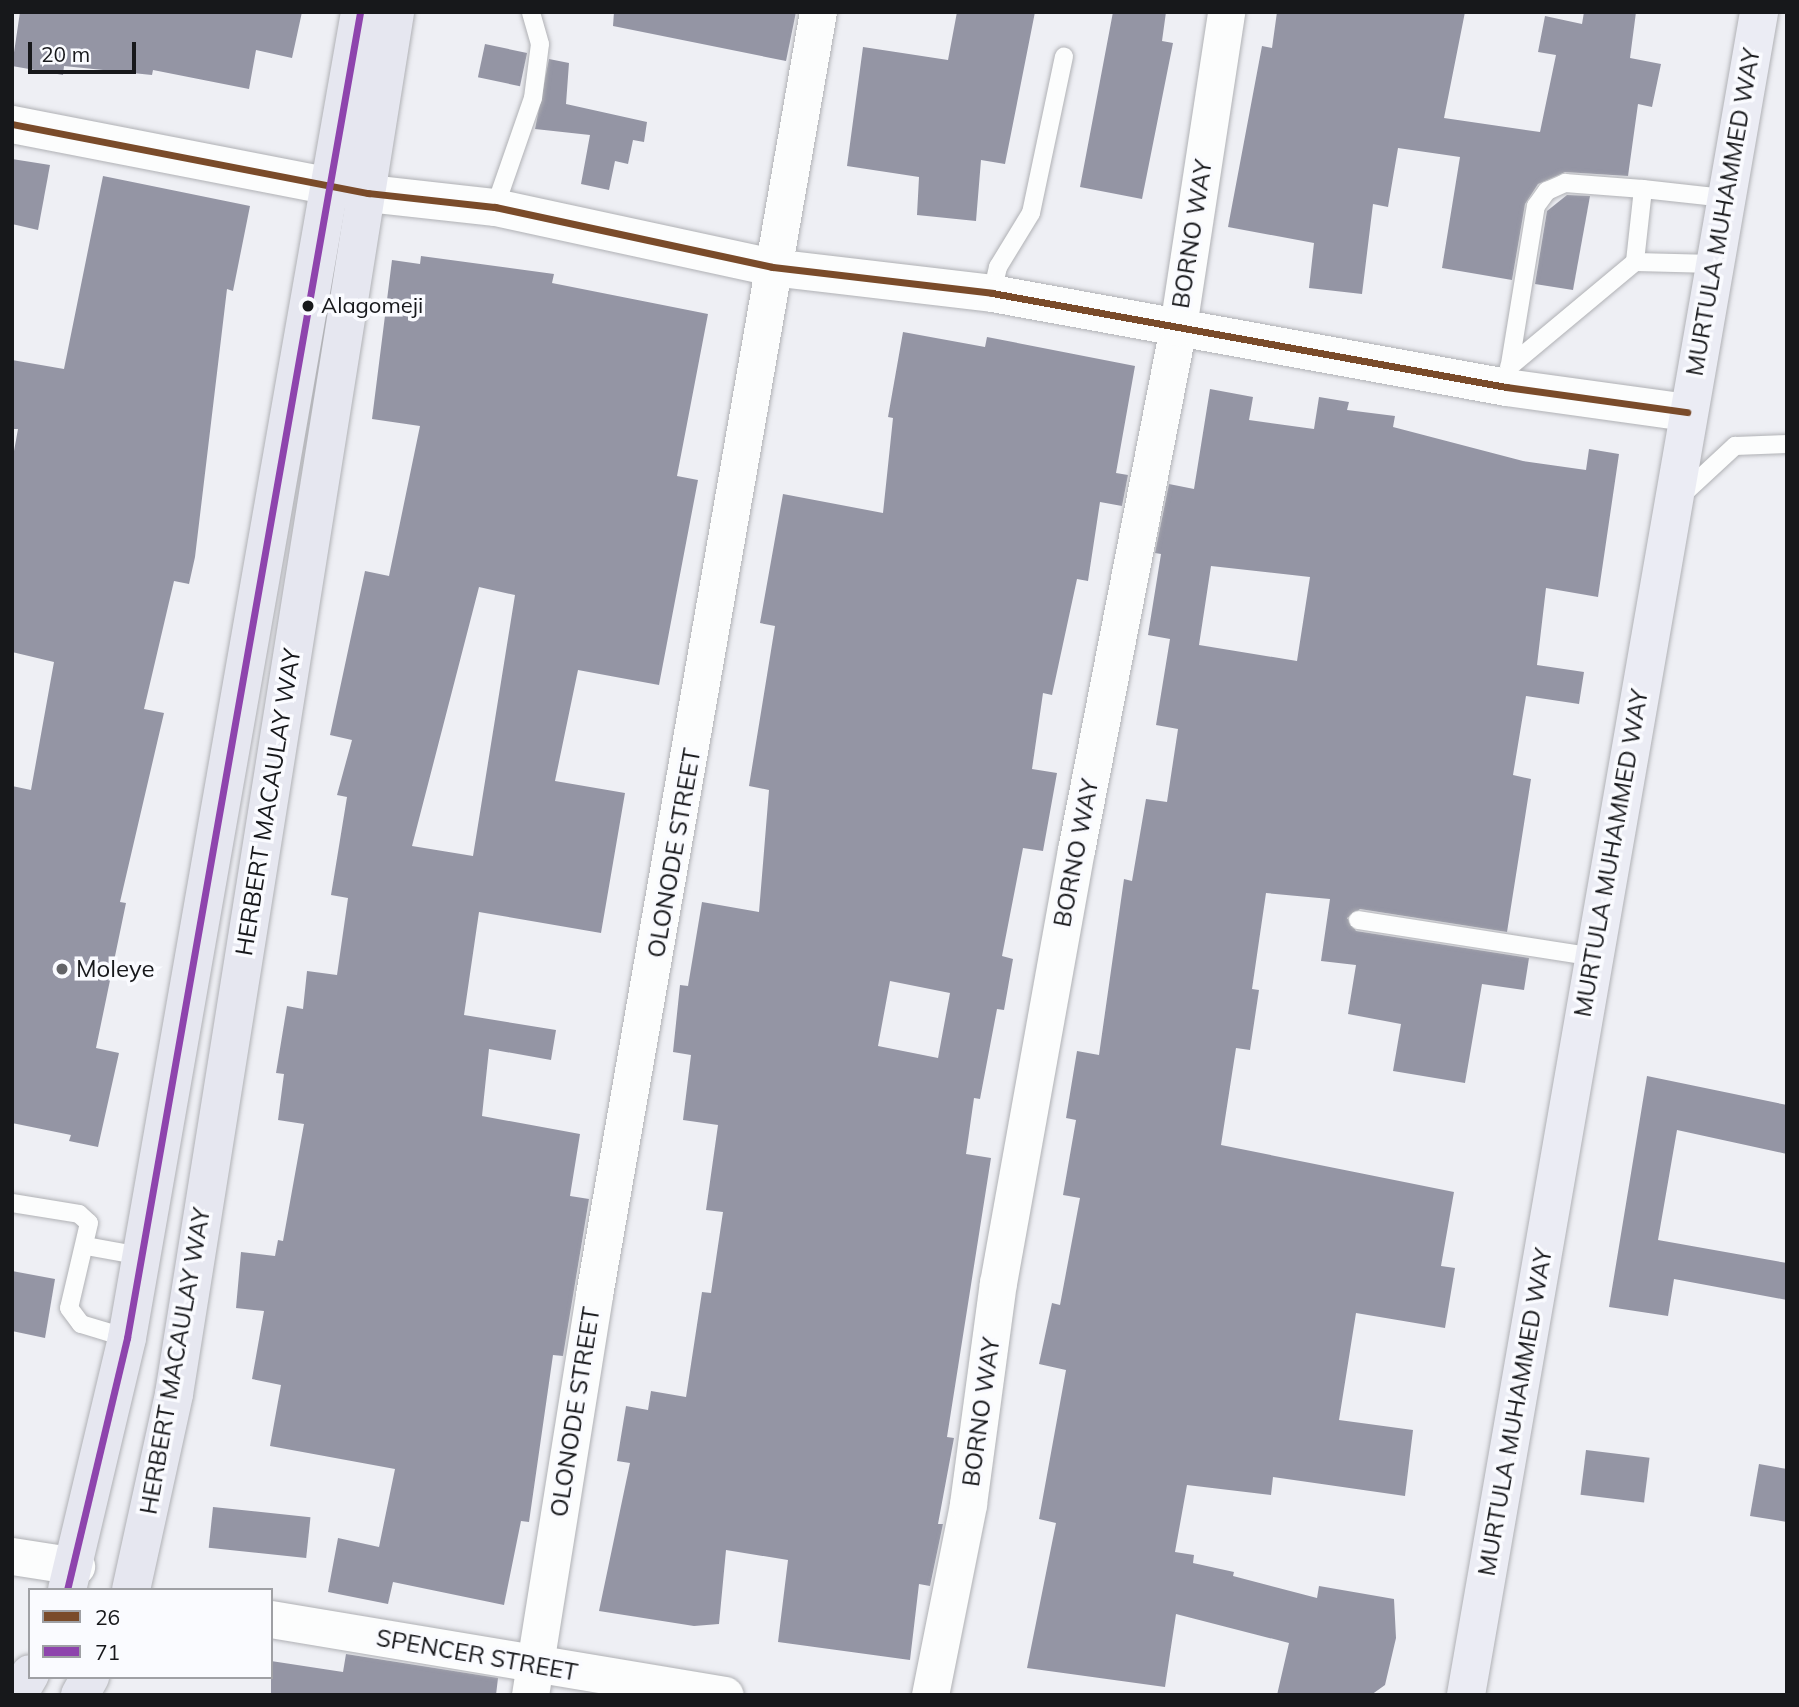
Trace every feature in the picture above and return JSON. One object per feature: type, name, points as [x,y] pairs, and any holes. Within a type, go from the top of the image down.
[{"type":"highway","name":"HERBERT MACAULAY WAY","points":[[71,1578],[127,1338],[360,12]]},
{"type":"highway","name":"HERBERT MACAULAY WAY","points":[[131,1588],[174,1394],[395,12]]},
{"type":"highway","points":[[18,1695],[28,1678]]},
{"type":"highway","points":[[80,1695],[89,1679]]},
{"type":"main road","name":"MURTULA MUHAMMED WAY","points":[[1466,1695],[1687,412],[1715,264],[1724,198],[1759,12]]},
{"type":"street","name":"OLONODE STREET","points":[[533,1680],[594,1294],[688,777],[772,267],[818,12]]},
{"type":"street","name":"BORNO WAY","points":[[930,1695],[968,1504],[998,1283],[1071,877],[1178,327],[1226,12]]},
{"type":"street","points":[[12,124],[330,187],[495,207],[772,267],[992,293],[1178,327],[1508,376],[1687,412]]},
{"type":"street","points":[[12,1556],[71,1578]]},
{"type":"street","name":"SPENCER STREET","points":[[273,1619],[533,1680],[725,1695]]},
{"type":"lane","points":[[495,207],[533,98],[540,44],[531,12]]},
{"type":"lane","points":[[992,293],[998,267],[1031,213],[1064,56]]},
{"type":"lane","points":[[1508,376],[1536,206],[1547,191],[1565,183],[1643,188],[1724,198]]},
{"type":"lane","points":[[1508,376],[1635,262],[1643,188]]},
{"type":"lane","points":[[1635,262],[1715,264]]},
{"type":"lane","points":[[1671,505],[1735,446],[1787,444]]},
{"type":"lane","points":[[1358,920],[1593,957]]},
{"type":"lane","points":[[12,1203],[79,1214],[89,1223],[86,1246],[69,1308],[72,1317],[127,1338]]},
{"type":"lane","points":[[86,1246],[141,1255]]},
{"type":"building","points":[[20,12],[302,12],[292,58],[256,50],[249,89],[153,70],[152,75],[64,66],[63,75],[12,66]]},
{"type":"building","points":[[614,12],[796,12],[786,61],[613,26]]},
{"type":"building","points":[[957,12],[1035,12],[1005,164],[981,160],[976,221],[917,215],[919,177],[847,166],[863,47],[948,60]]},
{"type":"building","points":[[1113,12],[1166,12],[1162,41],[1173,43],[1142,199],[1080,187]]},
{"type":"building","points":[[1277,12],[1465,12],[1444,118],[1540,132],[1556,55],[1538,52],[1545,16],[1582,24],[1584,12],[1636,12],[1630,58],[1661,64],[1652,107],[1638,104],[1628,176],[1565,172],[1538,184],[1525,204],[1512,280],[1442,268],[1460,157],[1398,148],[1388,207],[1373,204],[1362,294],[1309,288],[1314,243],[1228,227],[1262,46],[1272,48]]},
{"type":"building","points":[[485,44],[527,53],[520,86],[478,77]]},
{"type":"building","points":[[549,59],[569,63],[566,104],[647,122],[644,142],[633,140],[628,164],[615,161],[609,190],[581,184],[590,135],[535,129]]},
{"type":"building","points":[[12,159],[50,165],[38,230],[12,224]]},
{"type":"building","points":[[103,176],[250,206],[233,291],[227,289],[195,557],[189,584],[174,581],[144,709],[164,713],[120,902],[126,903],[96,1048],[119,1053],[98,1147],[69,1141],[71,1135],[12,1123],[12,786],[31,790],[54,662],[12,652],[12,462],[18,429],[12,429],[12,360],[64,369]]},
{"type":"building","points":[[1567,195],[1590,196],[1573,290],[1535,284],[1547,211]]},
{"type":"building","points":[[421,256],[554,274],[552,283],[708,314],[677,476],[698,480],[659,685],[578,670],[555,781],[625,793],[601,933],[479,912],[464,1015],[556,1030],[551,1060],[489,1049],[482,1116],[580,1134],[570,1196],[589,1199],[563,1356],[553,1355],[529,1522],[521,1521],[504,1605],[393,1582],[388,1604],[328,1592],[338,1538],[379,1547],[395,1469],[270,1446],[281,1385],[252,1379],[264,1311],[236,1308],[241,1252],[275,1256],[278,1240],[283,1241],[304,1124],[278,1120],[284,1074],[276,1073],[287,1006],[303,1009],[307,971],[337,975],[348,898],[331,895],[347,797],[337,795],[352,740],[330,735],[365,571],[389,576],[420,426],[372,419],[392,260],[420,264]],"holes":[[[479,587],[515,595],[473,856],[412,846]]]},
{"type":"building","points":[[903,332],[985,347],[987,337],[1135,366],[1116,473],[1128,475],[1122,506],[1100,502],[1088,581],[1077,579],[1052,695],[1043,693],[1032,769],[1057,773],[1043,851],[1023,848],[1002,956],[1013,959],[1004,1010],[997,1009],[980,1099],[974,1098],[966,1154],[991,1158],[947,1437],[954,1438],[938,1524],[943,1524],[930,1586],[919,1584],[910,1660],[778,1642],[788,1560],[726,1550],[719,1624],[694,1626],[599,1611],[630,1463],[617,1461],[626,1406],[648,1410],[651,1391],[686,1397],[702,1292],[711,1293],[723,1212],[706,1210],[718,1125],[683,1120],[691,1055],[673,1052],[680,985],[688,986],[702,902],[759,912],[769,790],[749,786],[775,626],[760,623],[783,494],[883,513],[893,418],[888,417]],"holes":[[[890,981],[950,993],[938,1058],[878,1046]]]},
{"type":"building","points":[[1210,389],[1253,397],[1249,420],[1314,429],[1319,397],[1349,402],[1347,410],[1395,416],[1393,427],[1523,461],[1586,470],[1589,449],[1619,454],[1598,597],[1546,588],[1537,665],[1584,672],[1579,704],[1526,696],[1513,775],[1531,779],[1507,932],[1360,909],[1347,918],[1356,931],[1529,958],[1524,990],[1482,984],[1465,1083],[1393,1071],[1401,1024],[1348,1014],[1356,965],[1321,961],[1330,899],[1266,893],[1252,989],[1259,990],[1250,1050],[1236,1048],[1221,1145],[1454,1192],[1441,1266],[1455,1268],[1445,1328],[1356,1313],[1339,1420],[1413,1430],[1405,1496],[1273,1477],[1271,1495],[1187,1485],[1175,1552],[1194,1555],[1193,1563],[1234,1572],[1233,1576],[1317,1598],[1319,1586],[1394,1599],[1396,1638],[1385,1685],[1371,1695],[1277,1695],[1289,1643],[1176,1614],[1165,1687],[1027,1668],[1056,1523],[1039,1519],[1066,1370],[1039,1364],[1052,1303],[1060,1305],[1080,1198],[1063,1195],[1076,1120],[1066,1118],[1077,1051],[1099,1055],[1124,879],[1132,881],[1146,799],[1167,802],[1178,729],[1156,725],[1170,639],[1148,635],[1161,554],[1155,553],[1169,484],[1194,489]],"holes":[[[1211,566],[1310,577],[1297,661],[1199,645]]]},
{"type":"building","points":[[1647,1076],[1787,1105],[1787,1154],[1677,1130],[1658,1240],[1787,1263],[1787,1300],[1674,1279],[1668,1316],[1609,1307]]},
{"type":"building","points":[[12,1271],[55,1279],[45,1338],[12,1331]]},
{"type":"building","points":[[1586,1450],[1650,1458],[1644,1502],[1581,1495]]},
{"type":"building","points":[[1759,1464],[1787,1469],[1787,1522],[1750,1516]]},
{"type":"building","points":[[213,1507],[310,1517],[306,1558],[209,1548]]},
{"type":"building","points":[[346,1654],[498,1678],[496,1695],[271,1695],[273,1661],[343,1672]]},
{"type":"transit line","name":"71","points":[[67,1588],[127,1338],[360,12]]},
{"type":"transit line","name":"26","points":[[12,124],[368,193],[495,207],[772,267],[992,293],[1506,387],[1687,412]]},
{"type":"place","name":"Alagomeji","points":[[308,306]]},
{"type":"place","name":"Moleye","points":[[62,969]]}]
